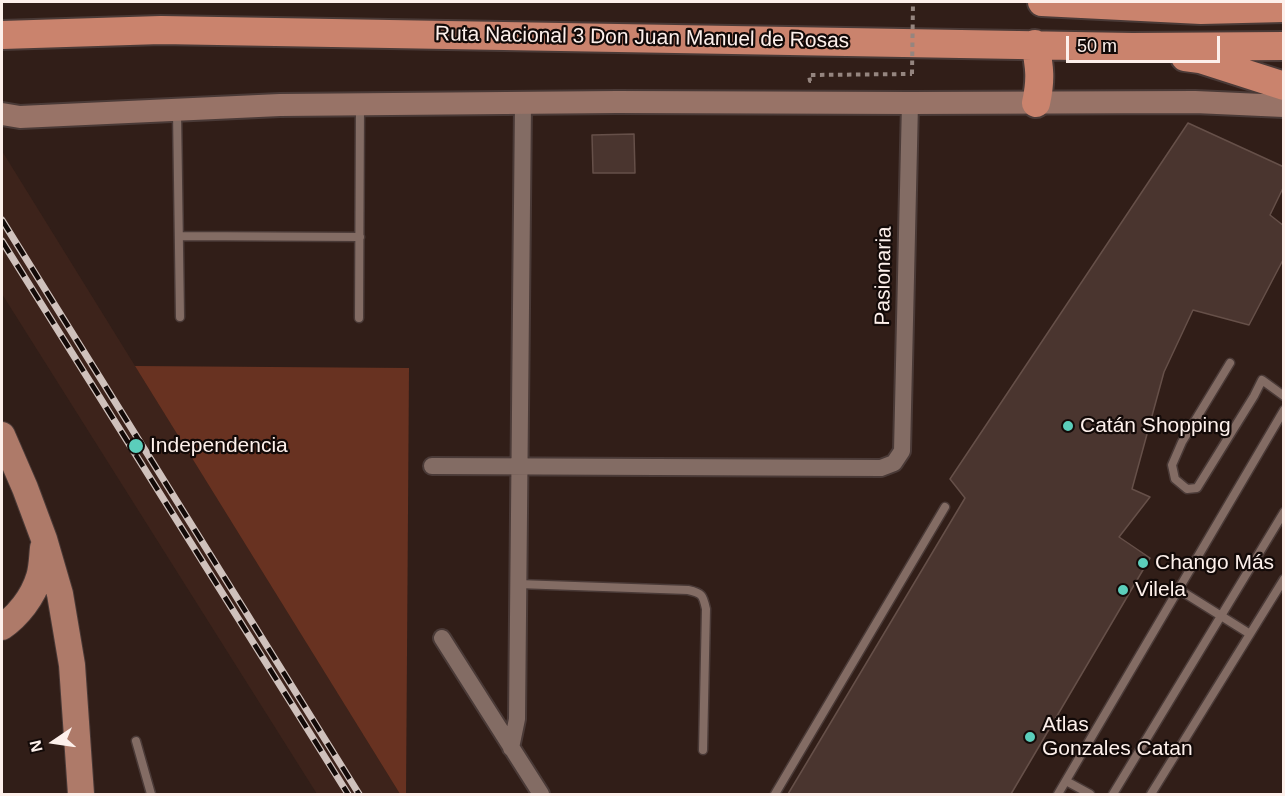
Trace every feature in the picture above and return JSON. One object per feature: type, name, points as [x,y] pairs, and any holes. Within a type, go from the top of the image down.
[{"type":"highway","points":[[1042,2],[1284,8]]},
{"type":"highway","name":"Ruta Nacional 3 Don Juan Manuel de Rosas","points":[[8,35],[161,30],[1132,47],[1284,46]]},
{"type":"highway","points":[[1035,45],[1039,62],[1040,84],[1036,103]]},
{"type":"highway","points":[[1132,47],[1200,59],[1284,86]]},
{"type":"main road","points":[[2,436],[44,539],[60,594],[72,665],[81,795]]},
{"type":"main road","points":[[2,627],[29,599],[39,577],[44,539]]},
{"type":"street","points":[[11,116],[360,104],[1195,102],[1284,106]]},
{"type":"street","points":[[511,748],[517,719],[523,103]]},
{"type":"street","name":"Pasionaria","points":[[520,465],[881,468],[894,463],[902,451],[910,103]]},
{"type":"street","points":[[432,466],[520,465]]},
{"type":"street","points":[[441,638],[541,795]]},
{"type":"lane","points":[[359,318],[360,104]]},
{"type":"lane","points":[[177,109],[180,317]]},
{"type":"lane","points":[[180,236],[360,237]]},
{"type":"lane","points":[[1230,363],[1182,442],[1172,465],[1174,479],[1187,489],[1197,488],[1262,380],[1284,396]]},
{"type":"lane","points":[[1058,795],[1284,410]]},
{"type":"lane","points":[[775,795],[945,507]]},
{"type":"lane","points":[[1113,795],[1284,512]]},
{"type":"lane","points":[[1151,795],[1284,579]]},
{"type":"lane","points":[[518,584],[688,590],[698,592],[704,597],[706,609],[703,750]]},
{"type":"lane","points":[[1178,589],[1250,634]]},
{"type":"lane","points":[[136,741],[151,795]]},
{"type":"lane","points":[[1066,781],[1090,795]]},
{"type":"path","points":[[912,74],[913,2]]},
{"type":"shaded area","points":[[2,151],[400,794],[317,794],[2,294]]},
{"type":"shaded area","points":[[135,366],[409,368],[406,794],[400,794]]},
{"type":"building","name":"Catán Shopping","points":[[1188,123],[1284,167],[1284,186],[1270,215],[1284,226],[1284,258],[1249,325],[1193,310],[1164,372],[1132,489],[1150,497],[1119,537],[1150,558],[1011,794],[788,794],[965,498],[950,479]]},
{"type":"building","points":[[634,134],[635,173],[593,173],[592,135]]},
{"type":"railway","points":[[2,220],[359,794]]},
{"type":"railway","points":[[2,241],[348,794]]},
{"type":"place","name":"Catán Shopping","points":[[1068,426]]},
{"type":"place","name":"Independencia","points":[[136,446]]},
{"type":"place","name":"Chango Más","points":[[1143,563]]},
{"type":"place","name":"Vilela","points":[[1123,590]]},
{"type":"place","name":"Atlas Gonzales Catan","points":[[1030,737]]}]
